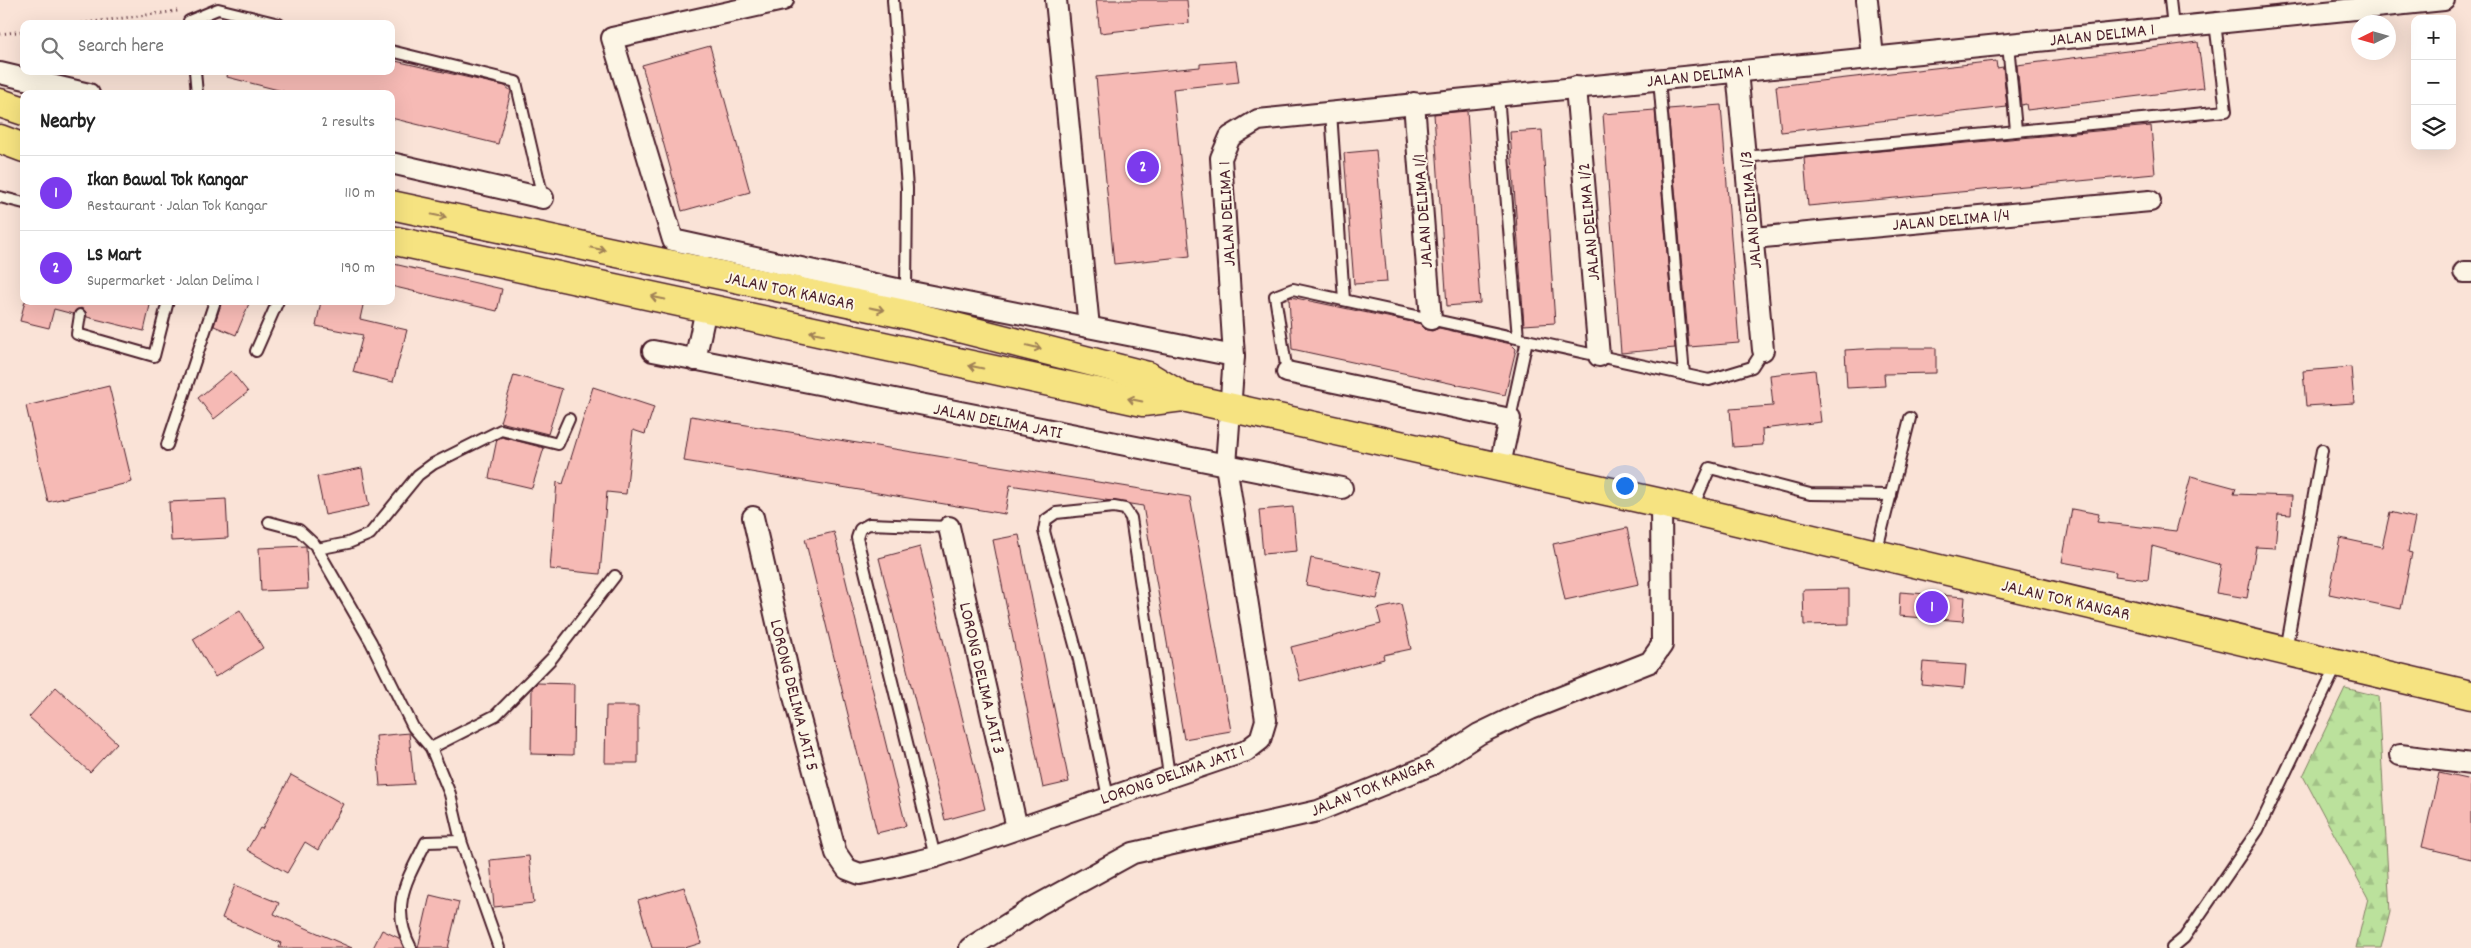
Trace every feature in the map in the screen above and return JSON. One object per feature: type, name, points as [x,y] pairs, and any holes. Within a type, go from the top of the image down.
[{"type":"main road","points":[[0,103],[20,110]]},
{"type":"main road","points":[[0,139],[20,146]]},
{"type":"main road","name":"JALAN TOK KANGAR","points":[[395,206],[905,302],[1148,376],[1183,396],[1500,465],[2471,695]]},
{"type":"main road","name":"JALAN TOK KANGAR","points":[[395,241],[1143,402],[1183,396]]},
{"type":"street","points":[[783,0],[612,38],[674,240],[905,302],[1089,327],[1234,356]]},
{"type":"street","points":[[1056,0],[1089,327]]},
{"type":"street","points":[[1867,0],[1874,57]]},
{"type":"street","name":"JALAN DELIMA 1","points":[[1231,407],[1234,356],[1220,158],[1230,136],[1258,120],[2444,0]]},
{"type":"street","name":"JALAN DELIMA 1/3","points":[[1737,71],[1763,350]]},
{"type":"street","points":[[0,73],[72,90]]},
{"type":"street","name":"JALAN DELIMA 1/2","points":[[1576,87],[1599,356]]},
{"type":"street","name":"JALAN DELIMA 1/1","points":[[1414,104],[1430,319]]},
{"type":"street","points":[[395,164],[543,198]]},
{"type":"street","name":"JALAN DELIMA 1/4","points":[[1752,238],[2150,201]]},
{"type":"street","points":[[695,360],[706,309]]},
{"type":"street","name":"JALAN DELIMA JATI","points":[[653,351],[1342,488]]},
{"type":"street","points":[[1287,372],[1510,419],[1500,465]]},
{"type":"street","name":"LORONG DELIMA JATI 1","points":[[847,869],[860,874],[935,857],[1169,775],[1246,751],[1260,740],[1266,720],[1226,465],[1231,407]]},
{"type":"street","name":"JALAN TOK KANGAR","points":[[978,946],[1038,905],[1133,854],[1318,811],[1430,765],[1480,734],[1531,708],[1650,662],[1662,645],[1662,503]]},
{"type":"street","name":"LORONG DELIMA JATI 5","points":[[753,517],[793,693],[833,844],[836,853],[847,869]]},
{"type":"street","name":"LORONG DELIMA JATI 3","points":[[949,528],[1017,828]]},
{"type":"street","points":[[2400,755],[2471,764]]},
{"type":"lane","points":[[893,0],[907,188],[905,302]]},
{"type":"lane","points":[[2170,0],[2173,27]]},
{"type":"lane","points":[[192,20],[218,9],[263,20]]},
{"type":"lane","points":[[1745,157],[2016,130],[2226,112],[2215,23]]},
{"type":"lane","points":[[2008,44],[2016,130]]},
{"type":"lane","points":[[395,52],[516,82],[543,198]]},
{"type":"lane","points":[[195,75],[197,90]]},
{"type":"lane","points":[[1659,79],[1684,375]]},
{"type":"lane","points":[[1498,95],[1523,339],[1510,419]]},
{"type":"lane","points":[[1331,112],[1344,300]]},
{"type":"lane","points":[[0,196],[20,202]]},
{"type":"lane","points":[[1287,372],[1275,296],[1293,289],[1709,380],[1752,367],[1763,350]]},
{"type":"lane","points":[[80,315],[76,334],[154,356],[167,305]]},
{"type":"lane","points":[[167,445],[214,305]]},
{"type":"lane","points":[[256,351],[276,305]]},
{"type":"lane","points":[[1876,554],[1910,418]]},
{"type":"lane","points":[[318,549],[348,542],[370,534],[418,475],[433,464],[501,430],[558,444],[569,419]]},
{"type":"lane","points":[[2286,651],[2322,450]]},
{"type":"lane","points":[[1692,510],[1710,468],[1810,494],[1890,494]]},
{"type":"lane","points":[[1108,797],[1079,660],[1044,531],[1046,520],[1056,513],[1114,507],[1125,509],[1131,518],[1169,775]]},
{"type":"lane","points":[[269,522],[299,530],[318,549],[371,642],[413,727],[431,748],[450,794],[460,841],[497,947]]},
{"type":"lane","points":[[935,857],[857,538],[860,529],[869,524],[949,528]]},
{"type":"lane","points":[[431,748],[496,715],[552,658],[615,576]]},
{"type":"lane","points":[[2172,948],[2184,938],[2258,830],[2337,664]]},
{"type":"lane","points":[[411,948],[400,916],[403,888],[426,842],[460,841]]},
{"type":"path","points":[[108,20],[187,10]]},
{"type":"path","points":[[0,34],[20,32]]},
{"type":"green space","points":[[2345,688],[2378,696],[2390,912],[2381,948],[2356,948],[2368,898],[2303,776]]},
{"type":"building","points":[[1096,0],[1187,0],[1189,23],[1100,33]]},
{"type":"building","points":[[2198,42],[2204,88],[2027,110],[2026,104],[2021,105],[2017,65]]},
{"type":"building","points":[[710,46],[750,192],[682,211],[642,65]]},
{"type":"building","points":[[395,61],[505,86],[511,91],[498,144],[395,119],[395,90],[278,90],[227,77],[227,75],[395,75]]},
{"type":"building","points":[[1236,61],[1239,82],[1173,89],[1190,256],[1114,264],[1096,77],[1200,67],[1200,64]]},
{"type":"building","points":[[1996,61],[1997,68],[2003,67],[2007,107],[1781,132],[1776,86]]},
{"type":"building","points":[[1721,105],[1739,343],[1689,347],[1668,109]]},
{"type":"building","points":[[1655,110],[1675,348],[1621,353],[1603,114]]},
{"type":"building","points":[[1467,111],[1480,303],[1447,306],[1434,114]]},
{"type":"building","points":[[2151,126],[2155,174],[1808,206],[1804,158]]},
{"type":"building","points":[[1542,130],[1555,323],[1524,325],[1510,132]]},
{"type":"building","points":[[1376,150],[1387,282],[1354,284],[1344,153]]},
{"type":"building","points":[[395,264],[502,289],[497,311],[395,287]]},
{"type":"building","points":[[1289,298],[1421,324],[1426,330],[1432,331],[1439,328],[1511,344],[1516,349],[1505,395],[1292,349]]},
{"type":"building","points":[[24,305],[150,305],[144,331],[87,317],[86,312],[81,308],[73,314],[54,309],[49,328],[20,321]]},
{"type":"building","points":[[221,305],[248,305],[236,335],[214,326]]},
{"type":"building","points":[[320,305],[363,305],[360,319],[407,330],[393,382],[353,372],[363,335],[316,326]]},
{"type":"building","points":[[1936,348],[1936,373],[1884,374],[1885,386],[1847,388],[1845,350]]},
{"type":"building","points":[[2351,367],[2354,403],[2306,406],[2303,371]]},
{"type":"building","points":[[1815,370],[1821,422],[1762,429],[1763,445],[1733,447],[1730,409],[1773,406],[1770,375]]},
{"type":"building","points":[[231,371],[248,392],[214,419],[198,398]]},
{"type":"building","points":[[514,375],[562,389],[548,434],[500,422]]},
{"type":"building","points":[[109,386],[132,482],[48,502],[26,406]]},
{"type":"building","points":[[593,387],[654,407],[645,434],[633,430],[626,494],[607,492],[600,574],[550,569],[557,482],[563,484]]},
{"type":"building","points":[[691,416],[1190,497],[1231,731],[1184,739],[1143,506],[1010,485],[1005,514],[684,461]]},
{"type":"building","points":[[502,437],[544,448],[532,488],[489,478],[497,439]]},
{"type":"building","points":[[362,468],[369,506],[325,515],[317,477]]},
{"type":"building","points":[[2191,476],[2236,488],[2234,494],[2292,496],[2291,515],[2278,514],[2275,548],[2256,547],[2247,598],[2216,593],[2221,565],[2152,546],[2148,580],[2115,576],[2116,572],[2062,562],[2072,509],[2099,514],[2097,522],[2176,531]]},
{"type":"building","points":[[226,499],[228,538],[171,541],[169,502]]},
{"type":"building","points":[[1293,507],[1297,551],[1263,554],[1259,510]]},
{"type":"building","points":[[2390,512],[2415,518],[2408,552],[2412,553],[2401,609],[2329,594],[2340,538],[2382,547]]},
{"type":"building","points":[[1627,528],[1639,584],[1565,600],[1553,544]]},
{"type":"building","points":[[834,532],[906,826],[877,833],[805,539]]},
{"type":"building","points":[[1019,535],[1069,782],[1043,788],[993,540]]},
{"type":"building","points":[[306,546],[308,589],[261,591],[259,548]]},
{"type":"building","points":[[920,547],[985,809],[945,820],[879,558]]},
{"type":"building","points":[[1311,558],[1383,572],[1377,599],[1306,585]]},
{"type":"building","points":[[1849,589],[1849,624],[1804,625],[1803,590]]},
{"type":"building","points":[[1900,592],[1965,597],[1963,621],[1899,616]]},
{"type":"building","points":[[1401,604],[1411,649],[1383,655],[1384,659],[1300,681],[1291,647],[1381,624],[1377,609]]},
{"type":"building","points":[[240,610],[263,648],[215,677],[193,639]]},
{"type":"building","points":[[1923,662],[1966,665],[1964,688],[1921,684]]},
{"type":"building","points":[[537,683],[574,684],[573,755],[531,754],[532,688]]},
{"type":"building","points":[[56,687],[117,743],[90,772],[29,717]]},
{"type":"building","points":[[606,706],[638,706],[638,763],[605,763]]},
{"type":"building","points":[[409,733],[414,784],[380,786],[376,736]]},
{"type":"building","points":[[2439,773],[2471,780],[2471,859],[2422,847]]},
{"type":"building","points":[[291,775],[343,804],[318,850],[305,842],[287,873],[247,850],[260,828],[262,829]]},
{"type":"building","points":[[529,856],[534,903],[494,907],[490,860]]},
{"type":"building","points":[[235,885],[279,903],[274,914],[352,948],[279,948],[281,943],[222,918]]},
{"type":"building","points":[[684,887],[701,943],[685,948],[652,948],[638,901]]},
{"type":"building","points":[[430,895],[459,902],[448,948],[418,948]]},
{"type":"building","points":[[382,930],[399,938],[404,948],[373,948]]},
{"type":"place","name":"LS Mart","points":[[1143,167]]},
{"type":"place","name":"Ikan Bawal Tok Kangar","points":[[1932,607]]}]
